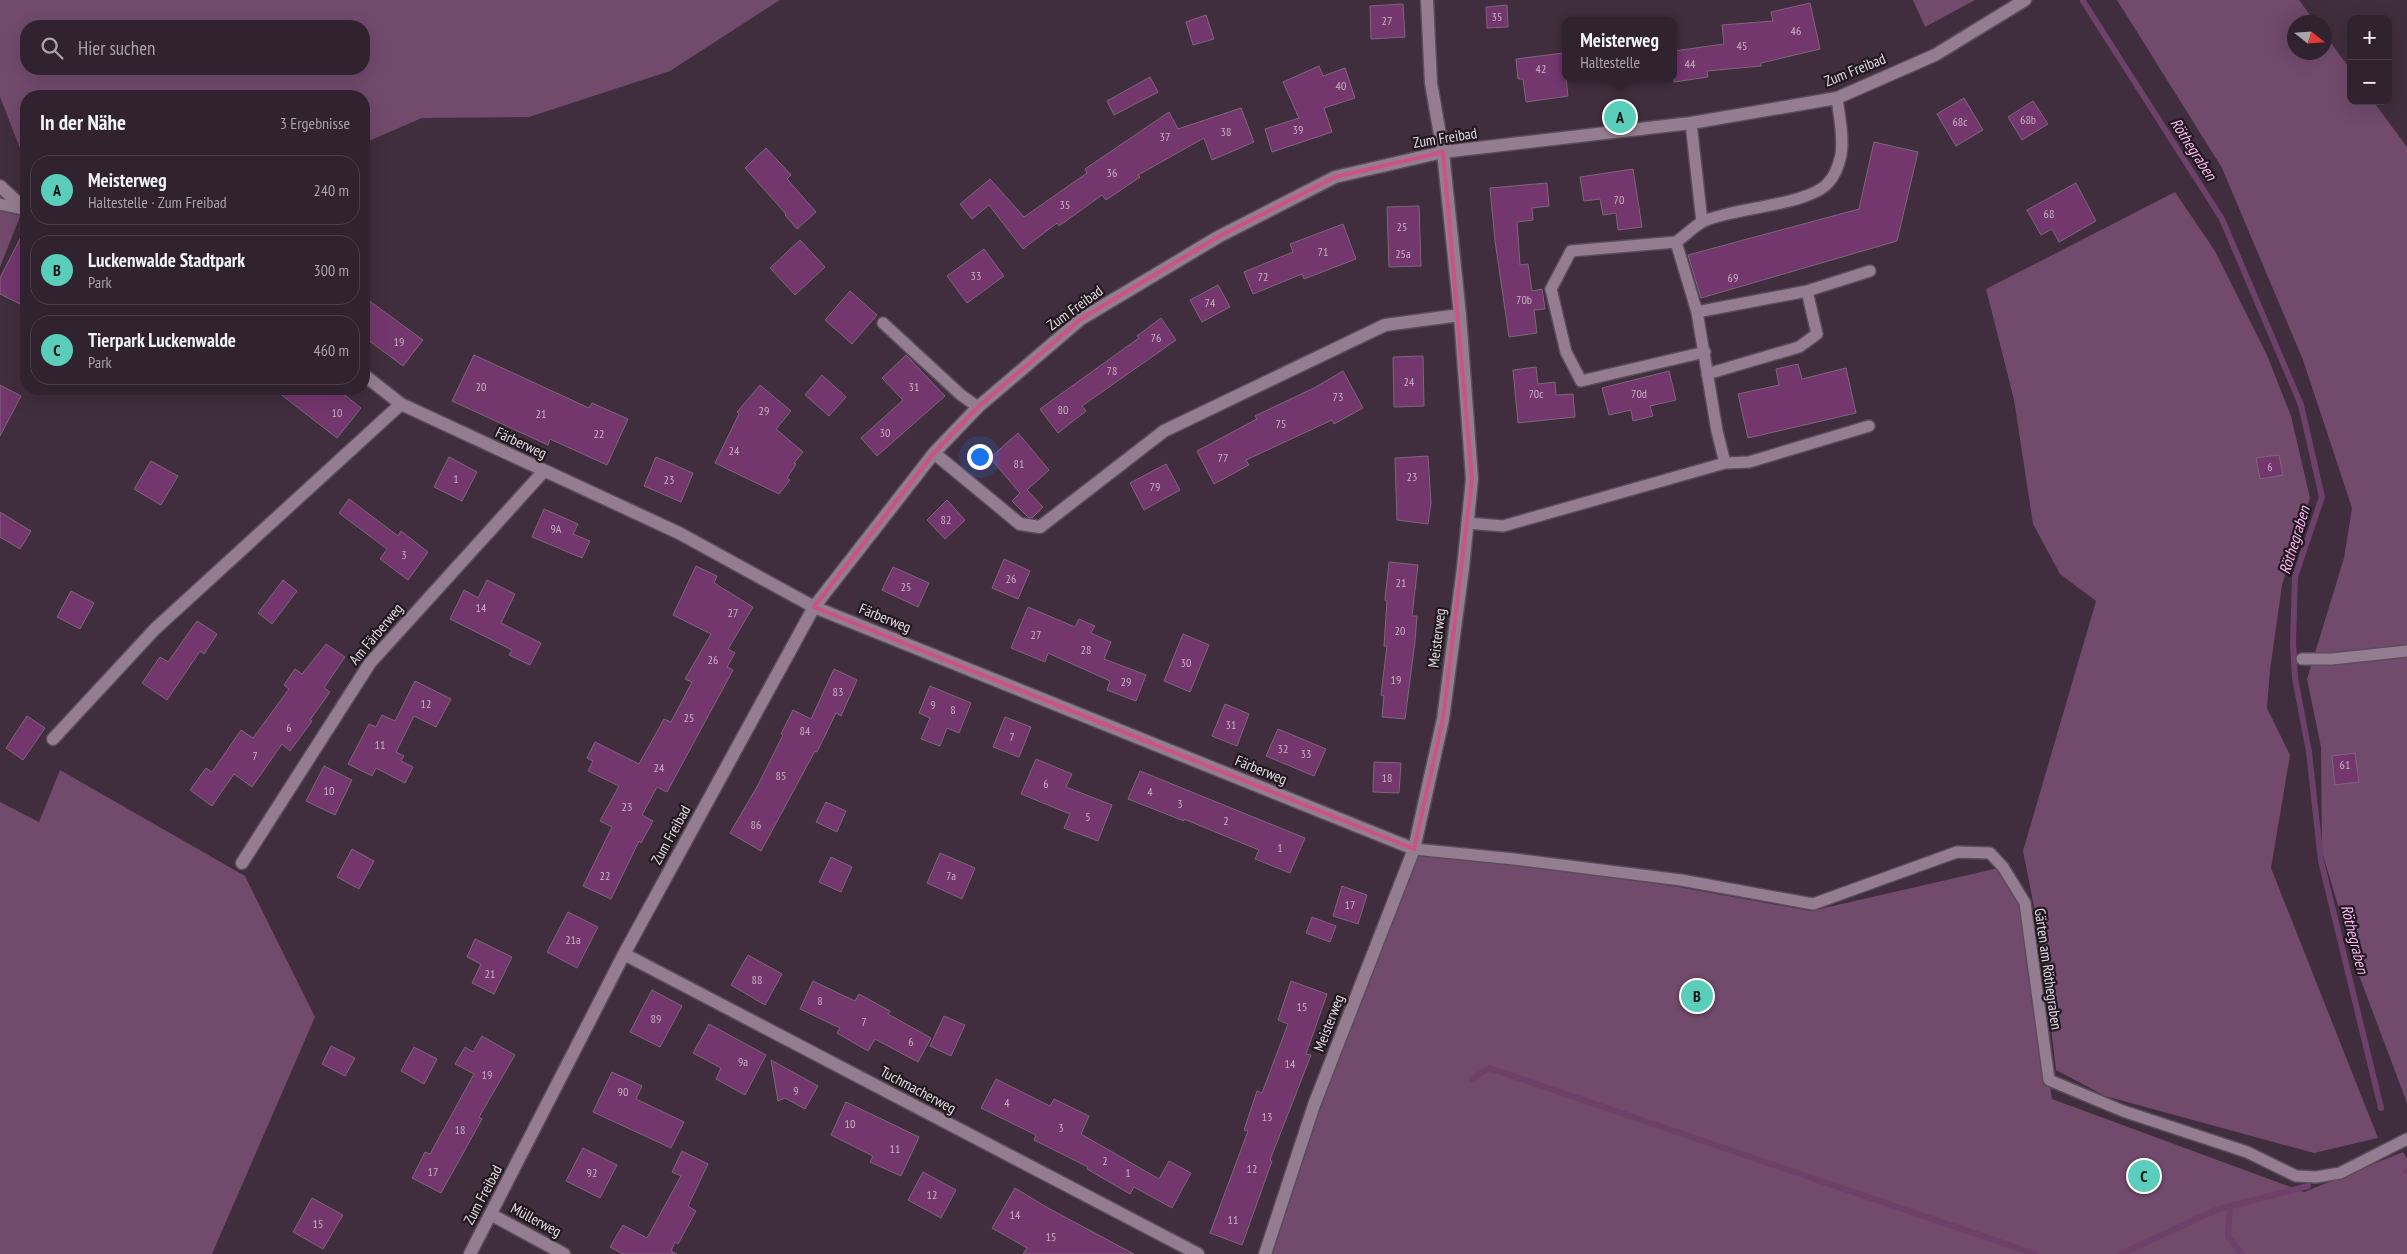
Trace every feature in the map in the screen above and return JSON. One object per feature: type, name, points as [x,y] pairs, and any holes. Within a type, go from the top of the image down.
[{"type":"street","name":"Meisterweg","points":[[1265,1254],[1314,1105],[1414,849],[1443,719],[1472,479],[1460,316],[1443,152],[1431,83],[1427,0]]},
{"type":"street","name":"Zum Freibad","points":[[470,1254],[492,1215],[624,954],[814,607],[934,453],[978,407],[1081,319],[1218,237],[1335,177],[1443,152],[1691,123],[1836,98],[1935,54],[2026,0]]},
{"type":"street","points":[[0,186],[20,204]]},
{"type":"street","points":[[934,453],[1020,524],[1040,527],[1164,431],[1385,325],[1460,316]]},
{"type":"street","name":"Färberweg","points":[[370,380],[401,404],[679,533],[814,607],[1414,849]]},
{"type":"street","points":[[53,739],[156,629],[401,404]]},
{"type":"street","name":"Am Färberweg","points":[[242,863],[370,663],[544,471]]},
{"type":"street","name":"Tuchmacherweg","points":[[624,954],[1198,1254]]},
{"type":"street","name":"Müllerweg","points":[[492,1215],[564,1254]]},
{"type":"lane","points":[[1705,352],[1581,381],[1566,352],[1551,289],[1571,251],[1676,242],[1702,222],[1800,197],[1819,190],[1828,183],[1835,172],[1840,157],[1842,141],[1836,98]]},
{"type":"lane","points":[[1691,123],[1702,222]]},
{"type":"lane","points":[[0,204],[20,208]]},
{"type":"lane","points":[[1676,242],[1697,312],[1705,352],[1716,431],[1725,463]]},
{"type":"lane","points":[[1697,312],[1807,291],[1870,271]]},
{"type":"lane","points":[[1707,374],[1800,346],[1817,334],[1807,291]]},
{"type":"lane","points":[[883,323],[961,395],[978,407]]},
{"type":"lane","points":[[1467,523],[1503,526],[1725,463],[1749,462],[1869,426]]},
{"type":"lane","points":[[2302,659],[2332,659],[2407,651]]},
{"type":"lane","name":"Gärten am Röthegraben","points":[[1414,849],[1514,859],[1681,880],[1813,904],[1957,852],[1990,853],[2003,867],[2024,903],[2049,1080],[2123,1111],[2247,1152],[2296,1176],[2316,1177],[2340,1172],[2407,1139]]},
{"type":"highlighted area","points":[[1443,152],[1472,479],[1443,719],[1414,849],[814,607],[934,453],[978,407],[1081,319],[1218,237],[1335,177]]},
{"type":"shaded area","points":[[0,0],[780,0],[670,71],[529,117],[422,118],[370,140],[370,90],[20,90],[20,148],[0,97]]},
{"type":"shaded area","points":[[1913,0],[1975,0],[1925,27]]},
{"type":"shaded area","points":[[2117,0],[2299,0],[2310,15],[2287,15],[2287,60],[2332,60],[2332,44],[2347,65],[2347,105],[2376,105],[2407,147],[2407,1103],[2360,978],[2322,852],[2321,747],[2307,679],[2344,558],[2352,508],[2303,360],[2222,168]]},
{"type":"shaded area","points":[[0,186],[20,206],[20,217],[0,267]]},
{"type":"shaded area","points":[[2175,192],[2215,251],[2267,355],[2291,416],[2310,498],[2282,585],[2270,670],[2267,708],[2290,755],[2271,868],[2378,1138],[2314,1153],[2105,1096],[2056,1070],[2041,942],[2023,851],[2096,601],[2060,574],[2033,524],[2014,400],[1986,289]]},
{"type":"shaded area","points":[[60,770],[245,876],[315,1017],[212,1254],[0,1254],[0,802],[39,822]]},
{"type":"shaded area","points":[[1414,849],[1678,887],[1811,911],[2003,867],[2025,903],[2052,1099],[2304,1192],[2403,1152],[2407,1159],[2407,1254],[1263,1254]]},
{"type":"building","points":[[1810,3],[1820,49],[1761,63],[1761,66],[1707,71],[1708,77],[1677,82],[1677,51],[1724,44],[1722,25],[1773,21],[1771,12]]},
{"type":"building","points":[[1403,4],[1405,37],[1371,39],[1370,6]]},
{"type":"building","points":[[1507,5],[1508,27],[1487,28],[1486,7]]},
{"type":"building","points":[[1206,15],[1214,39],[1193,45],[1186,22]]},
{"type":"building","points":[[1562,53],[1562,82],[1566,82],[1568,96],[1526,102],[1523,79],[1518,79],[1516,59]]},
{"type":"building","points":[[1319,66],[1323,76],[1345,68],[1355,98],[1324,108],[1332,132],[1272,152],[1265,129],[1299,118],[1283,82]]},
{"type":"building","points":[[1150,77],[1158,92],[1114,115],[1107,101]]},
{"type":"building","points":[[1964,98],[1983,130],[1956,146],[1937,114]]},
{"type":"building","points":[[2033,101],[2048,124],[2022,140],[2008,117]]},
{"type":"building","points":[[1241,108],[1254,142],[1212,160],[1204,138],[1138,175],[1140,177],[1106,200],[1102,195],[1059,226],[1057,223],[1023,249],[989,205],[972,219],[960,204],[990,179],[1024,217],[1087,173],[1085,169],[1169,112],[1178,129]]},
{"type":"building","points":[[1874,142],[1918,152],[1897,241],[1701,298],[1688,255],[1859,209]]},
{"type":"building","points":[[766,148],[791,175],[787,179],[816,212],[797,229],[745,168]]},
{"type":"building","points":[[1633,169],[1642,227],[1618,230],[1616,213],[1603,215],[1600,199],[1584,201],[1580,177]]},
{"type":"building","points":[[1547,183],[1549,206],[1532,208],[1533,220],[1517,222],[1520,265],[1528,264],[1532,291],[1542,289],[1545,309],[1534,310],[1537,333],[1509,337],[1495,241],[1490,188]]},
{"type":"building","points":[[2076,183],[2096,221],[2059,242],[2052,229],[2041,235],[2027,210]]},
{"type":"building","points":[[1419,206],[1421,266],[1389,267],[1387,207]]},
{"type":"building","points":[[1343,224],[1356,259],[1304,279],[1302,274],[1253,294],[1244,272],[1293,252],[1290,244]]},
{"type":"building","points":[[20,239],[20,304],[0,294],[0,278]]},
{"type":"building","points":[[800,240],[825,267],[795,295],[770,268]]},
{"type":"building","points":[[984,249],[1004,276],[967,303],[947,276]]},
{"type":"building","points":[[1218,285],[1230,307],[1202,322],[1190,300]]},
{"type":"building","points":[[850,291],[877,315],[852,344],[825,320]]},
{"type":"building","points":[[370,301],[423,340],[403,366],[370,341]]},
{"type":"building","points":[[1161,318],[1176,340],[1082,406],[1086,411],[1058,433],[1040,409],[1139,338],[1137,336]]},
{"type":"building","points":[[474,355],[589,408],[592,403],[628,419],[607,465],[550,439],[548,445],[452,401]]},
{"type":"building","points":[[906,355],[945,396],[877,456],[861,438],[903,400],[882,378]]},
{"type":"building","points":[[1423,356],[1424,406],[1394,407],[1393,357]]},
{"type":"building","points":[[1798,364],[1802,379],[1846,368],[1856,413],[1748,438],[1738,394],[1779,385],[1776,369]]},
{"type":"building","points":[[1536,367],[1538,384],[1555,382],[1556,395],[1573,394],[1575,417],[1518,423],[1513,370]]},
{"type":"building","points":[[1343,371],[1363,408],[1334,424],[1332,420],[1246,460],[1249,465],[1214,484],[1197,451],[1257,419],[1255,416],[1314,388]]},
{"type":"building","points":[[1669,371],[1676,400],[1650,406],[1653,416],[1633,421],[1631,410],[1609,415],[1602,388]]},
{"type":"building","points":[[822,375],[846,397],[829,416],[805,395]]},
{"type":"building","points":[[0,385],[21,396],[0,436]]},
{"type":"building","points":[[760,385],[791,411],[776,429],[803,452],[794,463],[796,464],[787,478],[790,480],[779,494],[715,463],[739,414],[737,412]]},
{"type":"building","points":[[282,395],[345,395],[361,408],[337,438]]},
{"type":"building","points":[[1018,433],[1049,470],[1027,490],[1043,507],[1032,518],[1028,517],[1012,501],[1020,493],[990,458]]},
{"type":"building","points":[[2279,455],[2283,475],[2260,479],[2256,458]]},
{"type":"building","points":[[1428,456],[1431,503],[1428,524],[1397,520],[1395,458]]},
{"type":"building","points":[[449,457],[477,472],[462,501],[434,487]]},
{"type":"building","points":[[656,457],[693,473],[681,502],[644,486]]},
{"type":"building","points":[[151,461],[178,476],[161,505],[134,489]]},
{"type":"building","points":[[1166,464],[1180,490],[1144,510],[1130,483]]},
{"type":"building","points":[[349,499],[398,536],[401,531],[428,552],[408,580],[380,559],[387,549],[339,513]]},
{"type":"building","points":[[947,500],[965,520],[945,539],[927,520]]},
{"type":"building","points":[[544,509],[578,524],[573,534],[590,541],[582,558],[532,537]]},
{"type":"building","points":[[0,512],[31,531],[20,549],[0,537]]},
{"type":"building","points":[[1004,559],[1030,571],[1018,599],[992,588]]},
{"type":"building","points":[[1389,562],[1418,565],[1412,616],[1417,616],[1415,641],[1405,719],[1382,717],[1384,696],[1381,695],[1387,646],[1384,646],[1387,601],[1385,600]]},
{"type":"building","points":[[696,566],[717,576],[714,583],[753,607],[728,649],[735,653],[727,667],[733,670],[667,792],[657,787],[642,815],[653,821],[641,843],[639,841],[611,899],[583,886],[612,827],[600,821],[619,786],[588,771],[593,761],[587,758],[595,742],[639,764],[664,719],[671,722],[692,682],[685,679],[711,634],[673,615]]},
{"type":"building","points":[[893,567],[929,583],[918,607],[882,590]]},
{"type":"building","points":[[283,580],[297,591],[272,624],[258,613]]},
{"type":"building","points":[[487,580],[515,594],[501,623],[541,643],[530,665],[509,655],[512,650],[450,619],[464,590],[478,598]]},
{"type":"building","points":[[71,591],[94,603],[80,629],[57,617]]},
{"type":"building","points":[[1028,607],[1075,627],[1079,619],[1095,626],[1091,633],[1111,642],[1104,659],[1146,675],[1136,701],[1107,690],[1110,681],[1048,653],[1045,662],[1011,648]]},
{"type":"building","points":[[197,621],[217,634],[204,654],[200,651],[167,700],[142,683],[160,657],[168,662]]},
{"type":"building","points":[[1183,634],[1209,645],[1190,692],[1164,681]]},
{"type":"building","points":[[326,644],[345,657],[324,688],[330,692],[290,751],[282,744],[252,787],[234,774],[212,806],[190,790],[206,768],[212,772],[241,730],[253,738],[289,689],[284,685],[295,669],[302,674]]},
{"type":"building","points":[[834,669],[857,680],[841,716],[836,713],[817,752],[815,751],[761,851],[730,833],[758,785],[783,735],[781,734],[793,710],[811,719]]},
{"type":"building","points":[[415,681],[451,699],[436,727],[414,716],[396,752],[404,756],[401,761],[413,767],[405,783],[376,768],[372,776],[348,764],[369,724],[376,727],[382,715],[395,721]]},
{"type":"building","points":[[930,686],[971,703],[959,733],[947,728],[940,746],[921,739],[930,718],[919,713]]},
{"type":"building","points":[[1225,704],[1249,714],[1237,746],[1212,736]]},
{"type":"building","points":[[27,716],[45,728],[23,760],[6,748]]},
{"type":"building","points":[[1005,717],[1031,727],[1019,757],[993,747]]},
{"type":"building","points":[[1278,729],[1326,749],[1314,776],[1266,756]]},
{"type":"building","points":[[2355,753],[2359,782],[2335,785],[2332,756]]},
{"type":"building","points":[[1036,759],[1072,774],[1066,787],[1112,805],[1098,841],[1064,828],[1070,814],[1021,794]]},
{"type":"building","points":[[1374,762],[1401,763],[1399,793],[1373,792]]},
{"type":"building","points":[[324,766],[352,780],[335,815],[306,801]]},
{"type":"building","points":[[1140,771],[1305,838],[1290,873],[1255,859],[1259,850],[1184,819],[1184,821],[1128,799]]},
{"type":"building","points":[[826,802],[846,811],[837,832],[816,822]]},
{"type":"building","points":[[352,849],[374,861],[359,889],[337,877]]},
{"type":"building","points":[[940,853],[975,868],[962,899],[927,883]]},
{"type":"building","points":[[831,857],[852,867],[841,892],[819,882]]},
{"type":"building","points":[[1342,886],[1367,895],[1358,924],[1333,916]]},
{"type":"building","points":[[568,912],[598,927],[577,968],[547,952]]},
{"type":"building","points":[[1312,917],[1336,926],[1330,942],[1306,933]]},
{"type":"building","points":[[475,939],[512,957],[494,994],[472,983],[481,964],[467,957]]},
{"type":"building","points":[[748,955],[782,974],[765,1005],[731,985]]},
{"type":"building","points":[[813,981],[855,1001],[859,994],[890,1011],[888,1014],[931,1038],[918,1062],[875,1039],[868,1051],[837,1033],[840,1028],[800,1009]]},
{"type":"building","points":[[1291,981],[1327,994],[1306,1054],[1311,1055],[1270,1160],[1272,1161],[1242,1245],[1210,1233],[1248,1131],[1244,1130],[1257,1091],[1262,1093],[1288,1024],[1278,1020]]},
{"type":"building","points":[[652,990],[682,1006],[660,1047],[630,1032]]},
{"type":"building","points":[[944,1016],[965,1025],[951,1056],[930,1046]]},
{"type":"building","points":[[709,1024],[766,1055],[745,1095],[716,1079],[721,1068],[693,1053]]},
{"type":"building","points":[[482,1036],[515,1055],[479,1117],[482,1119],[441,1193],[412,1178],[425,1152],[430,1154],[474,1074],[455,1064],[465,1047],[473,1052]]},
{"type":"building","points":[[331,1046],[355,1058],[345,1076],[322,1064]]},
{"type":"building","points":[[414,1047],[437,1059],[424,1084],[401,1071]]},
{"type":"building","points":[[771,1060],[818,1086],[805,1109],[785,1098],[778,1101]]},
{"type":"building","points":[[612,1072],[642,1086],[636,1099],[684,1122],[671,1148],[593,1112]]},
{"type":"building","points":[[996,1079],[1050,1106],[1054,1099],[1089,1116],[1081,1134],[1159,1179],[1169,1161],[1191,1173],[1172,1208],[1134,1187],[1130,1194],[1087,1169],[1088,1167],[1034,1140],[1036,1135],[981,1108]]},
{"type":"building","points":[[846,1102],[919,1137],[901,1176],[870,1162],[873,1156],[831,1135]]},
{"type":"building","points":[[583,1148],[617,1165],[600,1198],[566,1181]]},
{"type":"building","points":[[682,1151],[708,1164],[688,1206],[696,1211],[678,1244],[675,1242],[671,1251],[677,1254],[623,1254],[610,1247],[623,1225],[647,1238],[681,1176],[672,1172]]},
{"type":"building","points":[[923,1172],[956,1190],[941,1218],[908,1200]]},
{"type":"building","points":[[1015,1188],[1134,1254],[1023,1254],[1027,1248],[992,1228]]},
{"type":"building","points":[[312,1198],[343,1215],[323,1249],[293,1232]]},
{"type":"waterway","name":"Röthegraben","points":[[2083,1],[2222,219],[2301,405],[2322,497],[2295,577],[2293,643],[2295,678],[2309,752],[2321,861],[2381,1108]]},
{"type":"waterway","points":[[1472,1079],[1489,1068],[2035,1254]]},
{"type":"waterway","points":[[2121,1254],[2216,1210],[2308,1186]]},
{"type":"waterway","points":[[2230,1207],[2228,1236],[2242,1254]]},
{"type":"place","name":"Meisterweg","points":[[1620,117]]},
{"type":"place","name":"Luckenwalde Stadtpark","points":[[1697,996]]},
{"type":"place","name":"Tierpark Luckenwalde","points":[[2144,1176]]}]
